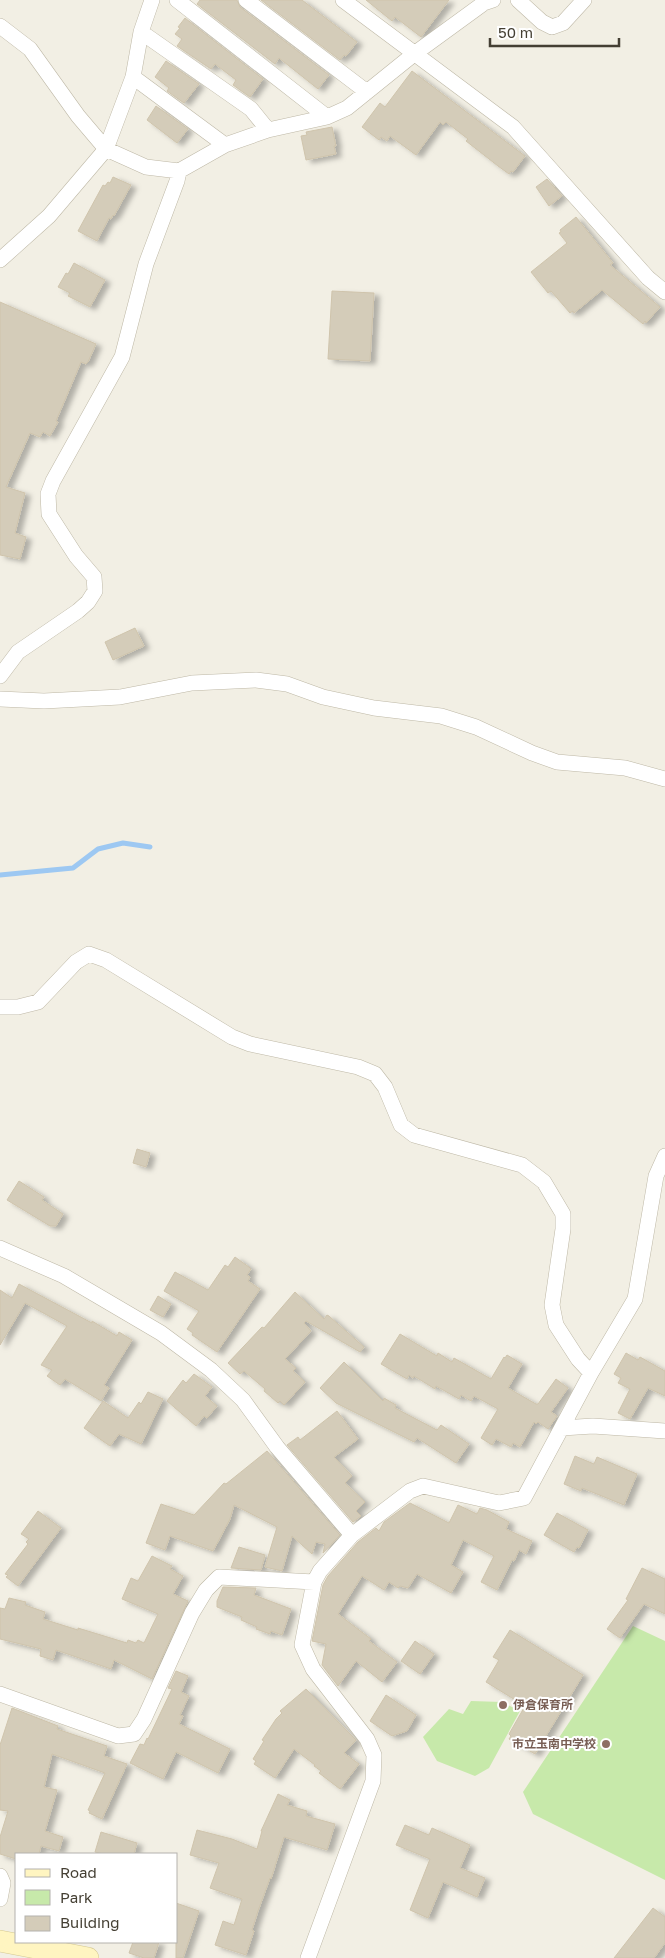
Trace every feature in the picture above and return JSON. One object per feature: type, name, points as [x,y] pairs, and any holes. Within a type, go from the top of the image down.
[{"type":"main road","points":[[0,1941],[88,1958]]},
{"type":"street","points":[[0,260],[49,216],[106,149],[133,77],[141,32],[152,0]]},
{"type":"street","points":[[177,0],[327,116]]},
{"type":"street","points":[[246,0],[367,92]]},
{"type":"street","points":[[343,0],[512,128],[648,278],[665,292]]},
{"type":"street","points":[[0,26],[30,49],[78,116],[106,149],[146,167],[179,171],[225,145],[268,130],[327,116],[347,108],[414,54],[484,3],[493,0]]},
{"type":"street","points":[[518,0],[542,22],[552,27],[563,23],[584,0]]},
{"type":"street","points":[[141,32],[251,109],[268,130]]},
{"type":"street","points":[[133,77],[225,145]]},
{"type":"street","points":[[0,676],[18,652],[78,611],[88,602],[95,591],[94,577],[76,556],[49,514],[48,494],[53,481],[122,357],[146,264],[178,181],[179,171]]},
{"type":"street","points":[[0,699],[44,700],[120,696],[192,683],[256,680],[287,684],[323,697],[374,708],[441,716],[476,727],[532,753],[557,762],[625,768],[665,779]]},
{"type":"street","points":[[0,1007],[18,1007],[38,1002],[76,962],[89,954],[106,960],[232,1037],[250,1044],[358,1067],[374,1074],[385,1087],[401,1126],[414,1135],[522,1166],[544,1182],[563,1214],[563,1229],[552,1305],[554,1319],[556,1326],[578,1359],[591,1373]]},
{"type":"street","points":[[308,1958],[373,1781],[374,1756],[367,1738],[313,1669],[302,1645],[314,1582],[320,1570],[352,1535],[410,1491],[423,1486],[499,1503],[524,1498],[591,1373],[635,1299],[656,1176],[665,1156]]},
{"type":"street","points":[[0,1248],[64,1276],[161,1333],[211,1370],[243,1400],[276,1447],[352,1535]]},
{"type":"street","points":[[562,1428],[593,1426],[665,1431]]},
{"type":"street","points":[[0,1694],[118,1736],[134,1734],[144,1719],[192,1613],[206,1590],[219,1577],[314,1582]]},
{"type":"street","points":[[0,1876],[3,1883],[0,1899]]},
{"type":"green space","name":"市立玉南中学校","points":[[633,1626],[665,1641],[665,1880],[533,1814],[523,1792]]},
{"type":"green space","points":[[471,1701],[502,1702],[520,1711],[489,1768],[475,1776],[437,1761],[423,1737],[449,1709],[463,1714]]},
{"type":"building","points":[[200,0],[237,0],[240,7],[329,75],[318,89],[279,58],[275,64],[197,4]]},
{"type":"building","points":[[261,0],[302,0],[357,42],[346,56],[344,55],[340,60]]},
{"type":"building","points":[[366,0],[449,0],[421,37],[395,17],[392,21]]},
{"type":"building","points":[[185,18],[263,79],[250,97],[233,85],[236,80],[215,64],[211,69],[177,46],[182,39],[175,34]]},
{"type":"building","points":[[166,61],[199,84],[184,103],[167,91],[169,88],[155,77]]},
{"type":"building","points":[[412,71],[525,156],[513,172],[511,171],[509,174],[498,166],[466,141],[468,139],[446,122],[443,125],[440,122],[416,155],[390,136],[387,141],[381,137],[379,140],[362,127],[380,103],[385,107]]},
{"type":"building","points":[[156,106],[188,129],[177,143],[147,120]]},
{"type":"building","points":[[332,127],[336,154],[306,160],[301,136],[307,135],[306,132]]},
{"type":"building","points":[[113,177],[131,185],[114,216],[111,219],[109,218],[97,241],[78,231],[103,185],[105,186],[108,182],[110,183]]},
{"type":"building","points":[[547,179],[562,196],[549,206],[536,187]]},
{"type":"building","points":[[576,217],[613,263],[610,265],[660,307],[646,323],[645,321],[643,324],[602,290],[574,313],[573,311],[570,313],[551,291],[548,293],[531,272],[567,243],[559,233],[561,232],[560,230]]},
{"type":"building","points":[[74,263],[105,280],[90,307],[68,296],[70,293],[58,287]]},
{"type":"building","points":[[332,291],[374,293],[370,361],[328,359]]},
{"type":"building","points":[[0,302],[96,344],[88,362],[86,364],[81,362],[56,421],[58,422],[50,436],[43,432],[40,437],[30,433],[6,487],[25,493],[15,533],[26,537],[20,559],[0,555]]},
{"type":"building","points":[[135,628],[144,646],[113,660],[105,642]]},
{"type":"building","points":[[137,1149],[150,1153],[146,1167],[133,1163]]},
{"type":"building","points":[[19,1181],[44,1197],[42,1200],[63,1214],[56,1226],[50,1226],[7,1200]]},
{"type":"building","points":[[235,1257],[251,1269],[247,1275],[250,1277],[248,1281],[260,1289],[217,1352],[192,1335],[193,1333],[187,1329],[199,1311],[164,1291],[175,1272],[208,1290],[225,1265],[228,1267]]},
{"type":"building","points":[[19,1284],[92,1323],[92,1321],[117,1336],[119,1332],[132,1340],[104,1385],[109,1388],[101,1401],[65,1379],[60,1385],[47,1376],[52,1370],[41,1365],[67,1326],[25,1303],[0,1345],[0,1290],[12,1298]]},
{"type":"building","points":[[295,1292],[324,1319],[327,1315],[329,1316],[364,1347],[360,1352],[306,1321],[304,1323],[311,1331],[285,1359],[296,1368],[293,1371],[305,1382],[284,1405],[280,1401],[278,1403],[244,1371],[240,1374],[228,1363],[262,1327],[264,1328]]},
{"type":"building","points":[[158,1296],[171,1304],[163,1317],[150,1310]]},
{"type":"building","points":[[400,1334],[437,1356],[438,1353],[452,1362],[454,1358],[491,1379],[507,1355],[522,1364],[508,1388],[536,1404],[538,1404],[556,1379],[568,1388],[551,1412],[557,1416],[548,1429],[538,1422],[536,1424],[534,1422],[520,1447],[513,1443],[511,1447],[496,1439],[492,1445],[481,1438],[498,1409],[474,1396],[471,1401],[461,1395],[459,1399],[436,1386],[435,1389],[414,1376],[413,1378],[409,1375],[407,1379],[381,1364]]},
{"type":"building","points":[[626,1353],[638,1360],[640,1357],[665,1371],[665,1396],[648,1388],[630,1419],[618,1413],[630,1389],[618,1383],[621,1378],[614,1374]]},
{"type":"building","points":[[344,1362],[383,1401],[384,1398],[396,1405],[395,1408],[437,1430],[441,1425],[469,1444],[456,1463],[417,1438],[414,1442],[336,1403],[320,1388]]},
{"type":"building","points":[[194,1374],[212,1387],[205,1396],[217,1406],[207,1418],[204,1416],[196,1426],[167,1401],[183,1380],[186,1383]]},
{"type":"building","points":[[148,1392],[163,1399],[141,1444],[119,1434],[110,1446],[84,1428],[103,1401],[128,1418],[139,1402],[141,1404]]},
{"type":"building","points":[[337,1411],[358,1439],[334,1457],[352,1476],[345,1483],[365,1502],[356,1511],[361,1516],[353,1522],[287,1445],[298,1437],[300,1440]]},
{"type":"building","points":[[267,1451],[340,1535],[323,1553],[325,1544],[316,1542],[312,1554],[292,1536],[282,1571],[265,1567],[277,1527],[234,1505],[230,1519],[213,1551],[170,1536],[165,1550],[146,1543],[161,1504],[194,1515],[224,1483],[226,1484]]},
{"type":"building","points":[[575,1456],[594,1464],[597,1457],[637,1474],[624,1505],[582,1488],[581,1491],[564,1484]]},
{"type":"building","points":[[410,1503],[449,1523],[458,1505],[477,1514],[480,1508],[487,1510],[509,1522],[506,1529],[532,1541],[526,1554],[519,1550],[497,1590],[481,1582],[494,1556],[463,1540],[451,1565],[463,1572],[451,1593],[417,1574],[408,1588],[400,1586],[398,1588],[389,1582],[384,1590],[362,1576],[338,1614],[397,1662],[382,1682],[356,1661],[338,1686],[322,1665],[326,1644],[312,1641],[323,1585],[328,1576],[358,1542],[376,1528],[379,1531],[384,1522]]},
{"type":"building","points":[[38,1511],[61,1528],[18,1586],[6,1577],[8,1575],[5,1574],[28,1544],[26,1542],[29,1539],[21,1534]]},
{"type":"building","points":[[557,1513],[588,1530],[579,1548],[577,1547],[574,1552],[544,1535]]},
{"type":"building","points":[[239,1547],[265,1555],[261,1570],[231,1568]]},
{"type":"building","points":[[152,1556],[172,1566],[170,1569],[183,1576],[173,1594],[188,1601],[152,1679],[114,1660],[111,1669],[56,1650],[53,1660],[40,1656],[41,1649],[0,1639],[0,1608],[5,1609],[9,1598],[26,1602],[25,1605],[45,1612],[43,1619],[127,1643],[128,1640],[136,1643],[138,1640],[144,1643],[158,1614],[122,1599],[131,1578],[138,1581]]},
{"type":"building","points":[[642,1568],[665,1579],[665,1614],[644,1604],[620,1638],[607,1629],[628,1600],[626,1599]]},
{"type":"building","points":[[223,1587],[256,1588],[254,1595],[291,1609],[282,1635],[271,1631],[270,1634],[256,1629],[257,1627],[241,1620],[242,1617],[217,1607],[217,1601]]},
{"type":"building","points":[[510,1630],[583,1675],[535,1754],[509,1739],[511,1736],[509,1734],[525,1706],[486,1682],[499,1660],[493,1657]]},
{"type":"building","points":[[415,1641],[434,1654],[420,1674],[401,1661]]},
{"type":"building","points":[[176,1671],[188,1676],[181,1692],[189,1696],[180,1715],[183,1716],[179,1724],[230,1749],[218,1773],[176,1752],[163,1779],[130,1763],[140,1744],[144,1745],[148,1739],[172,1689],[168,1688]]},
{"type":"building","points":[[306,1689],[356,1740],[344,1753],[359,1764],[340,1789],[319,1773],[321,1771],[315,1765],[294,1749],[275,1778],[254,1764],[256,1761],[253,1759],[264,1741],[262,1740],[282,1713],[280,1711]]},
{"type":"building","points":[[386,1695],[416,1715],[407,1731],[392,1736],[370,1721]]},
{"type":"building","points":[[12,1708],[58,1726],[57,1729],[107,1746],[104,1756],[127,1764],[102,1819],[89,1813],[90,1811],[88,1810],[105,1773],[52,1754],[44,1787],[57,1790],[45,1831],[63,1837],[59,1851],[41,1846],[39,1853],[15,1853],[15,1859],[0,1854],[0,1837],[8,1811],[0,1810],[0,1745]]},
{"type":"building","points":[[278,1794],[290,1800],[287,1805],[307,1811],[306,1816],[335,1824],[327,1850],[284,1837],[271,1879],[258,1911],[246,1955],[215,1945],[223,1921],[234,1925],[242,1899],[210,1888],[219,1863],[190,1855],[197,1830],[232,1839],[257,1849],[261,1831]]},
{"type":"building","points":[[405,1825],[429,1835],[432,1828],[470,1845],[460,1868],[485,1878],[477,1897],[443,1882],[428,1918],[410,1910],[430,1859],[396,1845]]},
{"type":"building","points":[[101,1832],[137,1843],[134,1853],[95,1852]]},
{"type":"building","points":[[178,1904],[199,1911],[183,1958],[176,1958]]},
{"type":"building","points":[[653,1908],[665,1917],[665,1943],[654,1958],[614,1958]]},
{"type":"building","points":[[133,1943],[159,1943],[154,1958],[144,1958],[129,1953]]},
{"type":"waterway","points":[[0,875],[73,868],[98,849],[123,843],[150,847]]},
{"type":"place","name":"伊倉保育所","points":[[503,1705]]},
{"type":"place","name":"市立玉南中学校","points":[[606,1744]]}]
